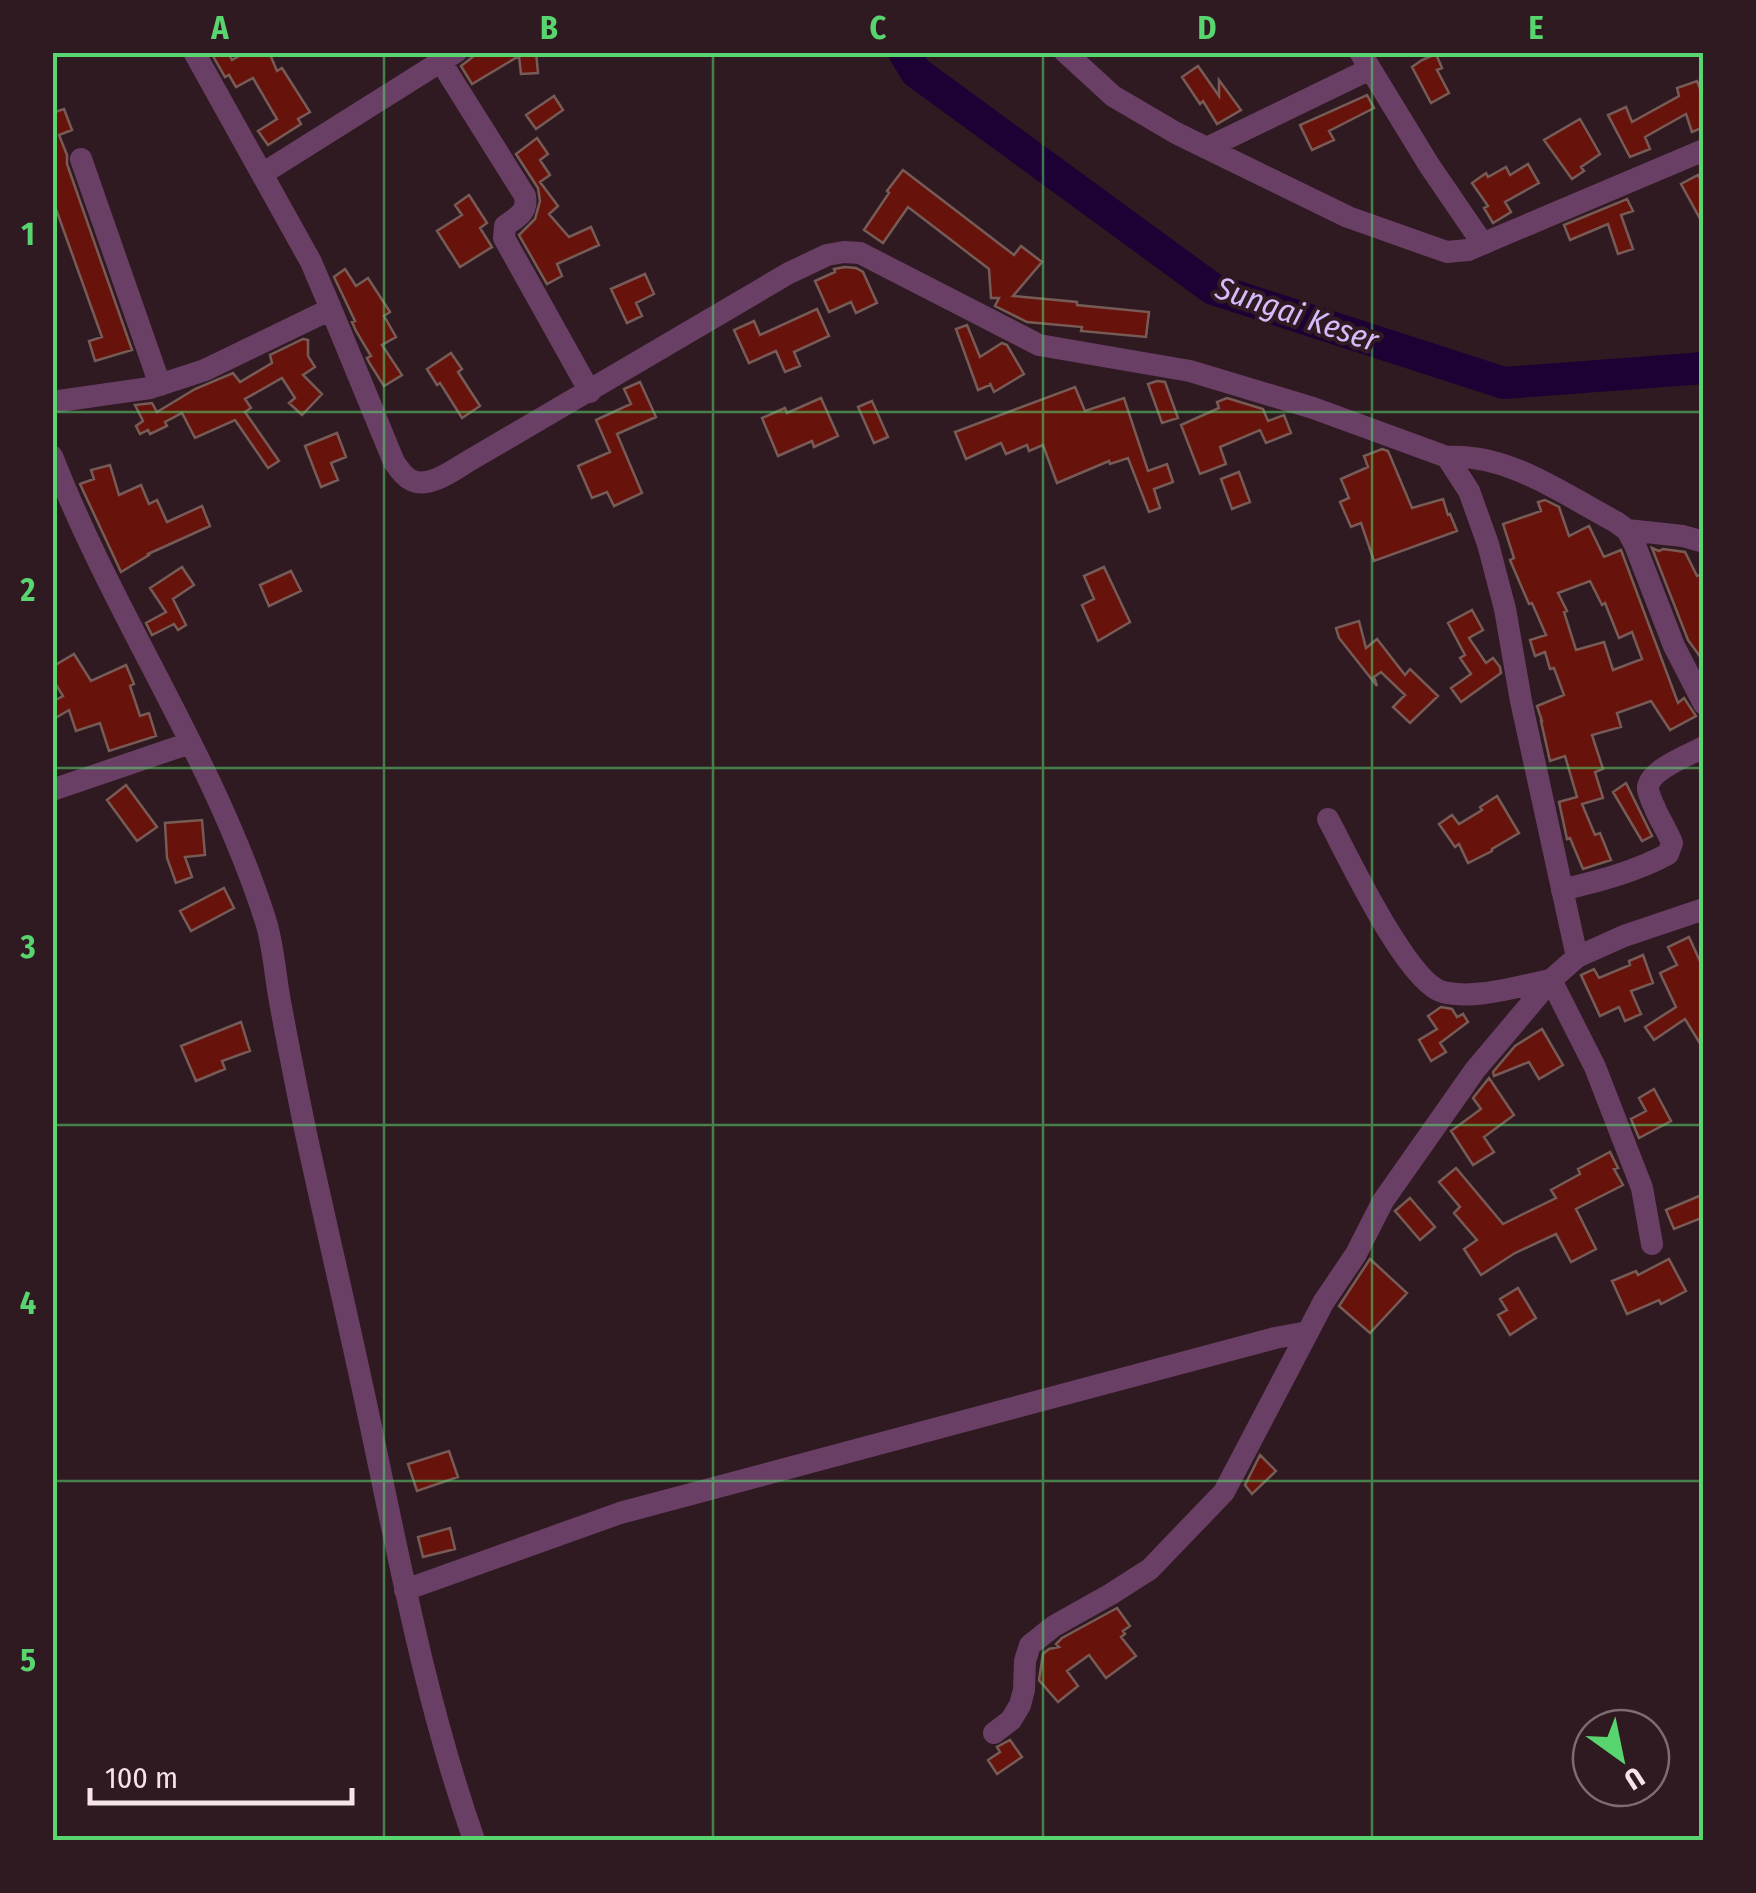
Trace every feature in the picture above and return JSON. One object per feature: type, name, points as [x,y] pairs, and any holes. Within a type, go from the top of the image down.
[{"type":"street","points":[[194,52],[311,262],[394,462],[411,481],[433,480],[789,273],[827,255],[860,253],[1040,345],[1190,370],[1313,408],[1447,458],[1487,460],[1533,477],[1627,530],[1674,646],[1704,704]]},
{"type":"street","points":[[1064,52],[1113,96],[1176,134],[1348,217],[1447,252],[1468,250],[1704,150]]},
{"type":"street","points":[[262,174],[449,57],[525,196],[524,212],[505,226],[504,238],[590,392]]},
{"type":"street","points":[[1206,148],[1365,61],[1483,244]]},
{"type":"street","points":[[81,159],[160,385]]},
{"type":"street","points":[[52,402],[160,385],[205,370],[331,308]]},
{"type":"street","points":[[52,456],[110,587],[217,795],[268,926],[315,1175],[406,1590],[440,1736],[474,1840]]},
{"type":"street","points":[[1447,458],[1469,491],[1497,576],[1577,957]]},
{"type":"street","points":[[1627,530],[1704,542]]},
{"type":"street","points":[[52,790],[190,743]]},
{"type":"street","points":[[1562,890],[1602,880],[1668,854],[1672,843],[1653,805],[1648,784],[1652,776],[1704,746]]},
{"type":"street","points":[[1328,819],[1398,948],[1426,983],[1438,991],[1464,995],[1551,980]]},
{"type":"street","points":[[994,1733],[1011,1720],[1020,1705],[1030,1645],[1054,1626],[1150,1569],[1224,1492],[1323,1303],[1356,1254],[1384,1201],[1475,1070],[1551,980],[1577,957],[1624,936],[1704,909]]},
{"type":"street","points":[[1551,980],[1595,1067],[1642,1188],[1652,1244]]},
{"type":"street","points":[[406,1590],[620,1513],[1308,1332]]},
{"type":"building","points":[[228,52],[232,60],[246,52],[269,52],[277,71],[282,68],[310,112],[298,119],[301,124],[268,145],[258,131],[277,119],[253,78],[236,87],[229,75],[225,77],[213,56]]},
{"type":"building","points":[[479,52],[536,52],[538,73],[521,74],[519,56],[472,84],[461,66]]},
{"type":"building","points":[[1436,54],[1442,68],[1437,70],[1449,93],[1431,103],[1412,67]]},
{"type":"building","points":[[1198,66],[1219,96],[1219,80],[1241,110],[1217,124],[1182,77]]},
{"type":"building","points":[[1697,81],[1704,99],[1704,127],[1692,132],[1686,114],[1645,137],[1650,149],[1630,157],[1608,115],[1626,107],[1632,122],[1679,96],[1677,88]]},
{"type":"building","points":[[1367,95],[1374,108],[1329,131],[1334,140],[1312,150],[1300,125]]},
{"type":"building","points":[[554,96],[563,110],[536,129],[526,115]]},
{"type":"building","points":[[64,109],[72,130],[59,135],[67,164],[132,350],[95,361],[89,341],[102,337],[52,198],[52,113]]},
{"type":"building","points":[[1580,119],[1600,154],[1572,179],[1544,140]]},
{"type":"building","points":[[537,138],[548,154],[540,160],[550,175],[540,182],[558,206],[549,214],[569,237],[591,227],[599,245],[557,264],[562,276],[547,284],[519,235],[535,219],[540,201],[538,188],[516,154]]},
{"type":"building","points":[[1528,164],[1539,183],[1505,202],[1511,212],[1493,223],[1484,208],[1488,206],[1472,183],[1486,173],[1488,177],[1506,167],[1510,175]]},
{"type":"building","points":[[903,170],[1014,255],[1021,246],[1042,262],[1013,296],[1149,312],[1146,337],[1027,322],[995,306],[999,298],[991,298],[989,269],[908,207],[883,243],[864,230]]},
{"type":"building","points":[[1698,175],[1704,185],[1704,226],[1681,184]]},
{"type":"building","points":[[469,195],[487,223],[480,228],[492,247],[460,267],[437,231],[462,215],[455,205]]},
{"type":"building","points":[[1627,199],[1633,211],[1621,215],[1633,249],[1618,254],[1608,224],[1570,240],[1564,225]]},
{"type":"building","points":[[845,267],[863,272],[877,303],[856,313],[851,302],[829,312],[815,281]]},
{"type":"building","points":[[345,269],[356,286],[368,278],[390,312],[384,316],[396,337],[382,345],[402,375],[384,386],[367,358],[371,356],[334,277]]},
{"type":"building","points":[[645,274],[654,294],[636,303],[642,316],[627,323],[611,289]]},
{"type":"building","points":[[817,309],[829,336],[794,352],[800,366],[785,372],[776,351],[749,363],[734,330],[754,321],[760,335]]},
{"type":"building","points":[[967,325],[980,357],[1002,343],[1024,374],[994,392],[990,383],[978,390],[956,329]]},
{"type":"building","points":[[308,340],[308,356],[315,367],[303,375],[322,394],[302,415],[289,403],[295,398],[282,378],[245,399],[251,408],[245,412],[279,461],[268,468],[235,420],[195,438],[182,413],[165,422],[167,426],[140,434],[136,426],[143,421],[135,405],[152,403],[157,412],[195,389],[233,373],[240,382],[272,363],[270,355]]},
{"type":"building","points":[[451,353],[480,406],[462,418],[427,369]]},
{"type":"building","points":[[640,382],[656,417],[617,434],[642,493],[614,506],[607,492],[592,498],[578,466],[610,452],[596,420],[631,404],[624,389]]},
{"type":"building","points":[[1165,382],[1178,418],[1162,423],[1148,384]]},
{"type":"building","points":[[1075,387],[1085,411],[1124,398],[1148,471],[1167,464],[1173,482],[1154,489],[1160,508],[1149,512],[1128,458],[1110,464],[1109,461],[1057,483],[1043,445],[1029,451],[1027,445],[1006,454],[1001,443],[966,459],[955,432]]},
{"type":"building","points":[[821,398],[838,436],[814,447],[812,441],[778,456],[762,418],[785,408],[787,413]]},
{"type":"building","points":[[1227,398],[1263,409],[1268,421],[1284,415],[1291,433],[1266,443],[1260,430],[1220,447],[1226,464],[1200,474],[1181,425],[1219,408],[1217,402]]},
{"type":"building","points":[[872,401],[888,437],[874,443],[858,407]]},
{"type":"building","points":[[337,433],[346,457],[331,463],[338,480],[321,487],[305,446]]},
{"type":"building","points":[[1382,449],[1388,451],[1412,508],[1443,499],[1457,531],[1374,561],[1361,523],[1351,527],[1340,502],[1349,498],[1341,479],[1368,467],[1364,456]]},
{"type":"building","points":[[110,465],[119,495],[141,485],[149,504],[157,500],[167,522],[202,506],[210,526],[148,554],[121,572],[80,484],[94,479],[91,470]]},
{"type":"building","points":[[1239,472],[1250,502],[1232,509],[1221,479]]},
{"type":"building","points":[[1545,500],[1559,507],[1569,536],[1589,526],[1604,557],[1621,550],[1678,703],[1684,698],[1696,716],[1670,730],[1651,701],[1617,713],[1621,727],[1592,735],[1603,769],[1595,772],[1603,798],[1582,804],[1611,860],[1583,869],[1570,838],[1567,839],[1559,802],[1577,797],[1565,756],[1550,761],[1537,706],[1564,695],[1545,652],[1535,656],[1530,640],[1546,635],[1510,560],[1514,558],[1503,524],[1541,511],[1538,502]],"holes":[[[1590,581],[1602,605],[1605,603],[1619,638],[1632,632],[1642,659],[1613,670],[1604,642],[1576,650],[1564,612],[1567,611],[1558,593]]]},
{"type":"building","points":[[1652,548],[1685,552],[1697,576],[1704,573],[1704,662],[1688,640]]},
{"type":"building","points":[[182,567],[194,585],[173,599],[186,625],[178,630],[174,624],[152,635],[146,623],[166,612],[150,588]]},
{"type":"building","points":[[1104,567],[1130,622],[1098,641],[1082,605],[1094,599],[1084,576]]},
{"type":"building","points":[[291,571],[301,591],[269,606],[260,585]]},
{"type":"building","points":[[1472,610],[1483,630],[1469,638],[1486,663],[1493,658],[1501,673],[1461,702],[1451,688],[1471,674],[1460,658],[1465,655],[1448,623]]},
{"type":"building","points":[[1359,621],[1366,648],[1377,639],[1405,675],[1410,669],[1438,696],[1410,723],[1393,707],[1405,695],[1381,672],[1374,677],[1377,686],[1339,638],[1336,628]]},
{"type":"building","points":[[74,654],[91,681],[126,665],[140,716],[149,713],[156,736],[109,751],[100,723],[76,731],[69,710],[52,720],[52,702],[63,696],[52,678],[52,667]]},
{"type":"building","points":[[1626,783],[1652,836],[1642,841],[1613,792]]},
{"type":"building","points":[[126,785],[157,827],[137,841],[107,800]]},
{"type":"building","points":[[1497,796],[1519,833],[1468,863],[1459,844],[1455,847],[1439,824],[1452,815],[1459,824]]},
{"type":"building","points":[[202,820],[205,855],[185,857],[192,877],[176,883],[167,858],[165,823]]},
{"type":"building","points":[[224,888],[234,908],[191,931],[180,911]]},
{"type":"building","points":[[1689,937],[1704,970],[1704,1050],[1685,1019],[1654,1040],[1645,1027],[1676,1007],[1660,973],[1677,965],[1668,947]]},
{"type":"building","points":[[1643,955],[1653,983],[1631,991],[1641,1014],[1625,1021],[1619,1007],[1600,1016],[1581,975],[1594,969],[1599,978]]},
{"type":"building","points":[[1441,1007],[1452,1009],[1457,1017],[1463,1014],[1468,1022],[1440,1043],[1446,1052],[1431,1061],[1419,1040],[1437,1029],[1428,1016]]},
{"type":"building","points":[[241,1022],[250,1051],[222,1061],[225,1069],[196,1081],[181,1046]]},
{"type":"building","points":[[1542,1029],[1563,1065],[1539,1079],[1529,1062],[1494,1076],[1493,1072],[1515,1046]]},
{"type":"building","points":[[1489,1078],[1514,1115],[1484,1137],[1494,1152],[1473,1165],[1451,1131],[1481,1109],[1473,1098]]},
{"type":"building","points":[[1654,1089],[1671,1121],[1639,1138],[1631,1119],[1646,1111],[1639,1098]]},
{"type":"building","points":[[1610,1152],[1623,1185],[1576,1209],[1596,1249],[1571,1262],[1556,1234],[1481,1275],[1464,1249],[1477,1240],[1454,1213],[1460,1207],[1439,1182],[1456,1168],[1503,1224],[1556,1198],[1551,1190],[1580,1174],[1578,1169]]},
{"type":"building","points":[[1704,1194],[1704,1217],[1674,1229],[1666,1210]]},
{"type":"building","points":[[1410,1198],[1435,1227],[1420,1240],[1395,1211]]},
{"type":"building","points":[[1370,1259],[1407,1293],[1370,1333],[1339,1306]]},
{"type":"building","points":[[1669,1259],[1686,1291],[1661,1304],[1659,1300],[1627,1314],[1612,1281],[1636,1271],[1638,1275]]},
{"type":"building","points":[[1518,1288],[1536,1318],[1510,1335],[1498,1315],[1507,1310],[1500,1299]]},
{"type":"building","points":[[449,1451],[458,1477],[417,1491],[408,1464]]},
{"type":"building","points":[[1260,1455],[1276,1471],[1252,1494],[1245,1485]]},
{"type":"building","points":[[450,1528],[455,1549],[423,1557],[418,1537]]},
{"type":"building","points":[[1117,1608],[1130,1626],[1121,1637],[1136,1656],[1106,1678],[1089,1655],[1067,1671],[1078,1686],[1058,1702],[1039,1680],[1043,1654],[1059,1647],[1056,1644],[1062,1638]]},
{"type":"building","points":[[1010,1740],[1022,1757],[997,1774],[988,1760],[1000,1752],[997,1747]]},
{"type":"waterway","name":"Sungai Keser","points":[[904,52],[916,72],[1213,289],[1504,383],[1704,368]]}]
